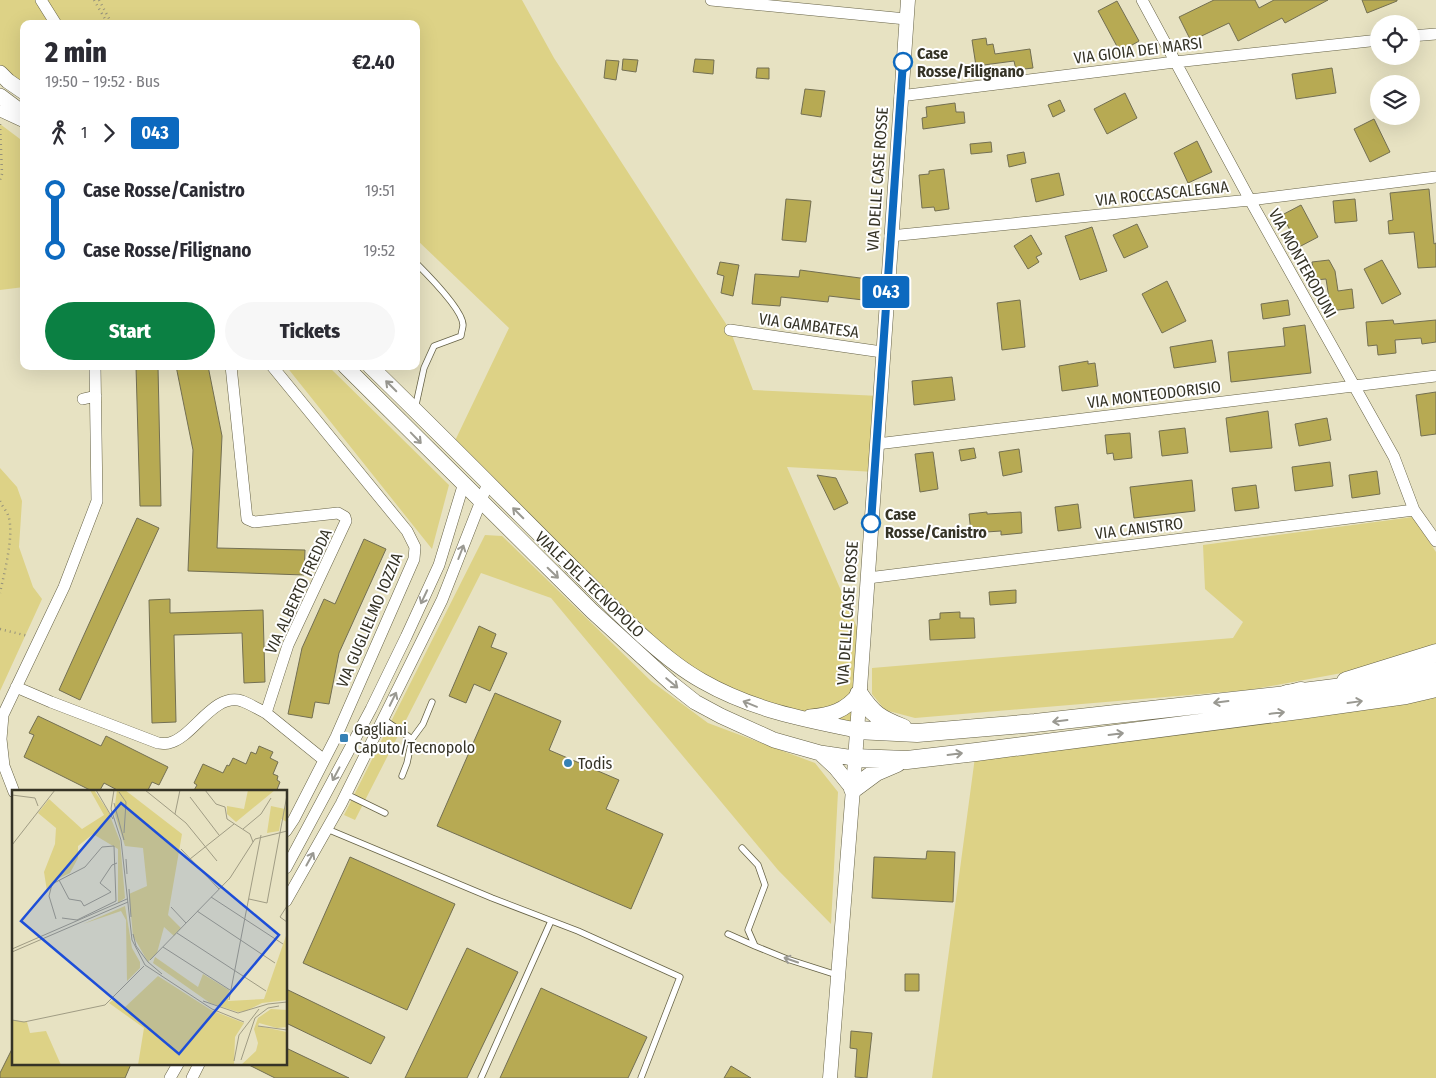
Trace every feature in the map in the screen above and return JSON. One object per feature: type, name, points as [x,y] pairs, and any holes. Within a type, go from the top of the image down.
[{"type":"highway","points":[[1287,695],[1349,680],[1436,653]]},
{"type":"highway","points":[[856,730],[917,733],[1045,722],[1400,681],[1436,672]]},
{"type":"highway","points":[[854,758],[907,760],[1307,709],[1436,688]]},
{"type":"highway","points":[[859,694],[868,708],[881,719],[917,733]]},
{"type":"highway","points":[[853,789],[876,772],[907,760]]},
{"type":"main road","points":[[0,73],[8,82],[20,90]]},
{"type":"main road","points":[[0,96],[20,111]]},
{"type":"main road","name":"VIALE DEL TECNOPOLO","points":[[348,370],[592,611],[694,702],[774,740],[820,753],[854,758]]},
{"type":"main road","name":"VIALE DEL TECNOPOLO","points":[[374,370],[660,652],[700,680],[754,706],[796,718],[856,730]]},
{"type":"main road","points":[[796,718],[828,715],[837,712],[852,702],[859,694]]},
{"type":"main road","points":[[820,753],[836,768],[853,789]]},
{"type":"street","points":[[41,0],[54,20]]},
{"type":"street","points":[[710,0],[906,19]]},
{"type":"street","name":"VIA DELLE CASE ROSSE","points":[[830,1078],[853,789],[890,236],[908,0]]},
{"type":"street","name":"VIA MONTERODUNI","points":[[1142,0],[1250,200],[1394,457],[1414,510],[1436,541]]},
{"type":"street","points":[[1420,35],[1436,34]]},
{"type":"street","name":"VIA GIOIA DEI MARSI","points":[[900,96],[1176,62],[1370,41]]},
{"type":"street","points":[[0,111],[20,120]]},
{"type":"street","name":"VIA ROCCASCALEGNA","points":[[890,236],[1250,200],[1436,177]]},
{"type":"street","name":"VIA GAMBATESA","points":[[730,330],[882,352]]},
{"type":"street","points":[[13,790],[4,766],[1,739],[3,715],[64,587],[97,500],[95,370]]},
{"type":"street","name":"VIA ALBERTO FREDDA","points":[[231,370],[247,519],[254,522],[338,514],[345,517],[346,521],[288,645],[266,713]]},
{"type":"street","name":"VIA GUGLIELMO IOZZIA","points":[[275,370],[407,531],[415,547],[414,559],[368,667],[324,760],[288,827]]},
{"type":"street","name":"VIA MONTEODORISIO","points":[[876,444],[1436,376]]},
{"type":"street","points":[[83,399],[96,396]]},
{"type":"street","points":[[288,897],[346,794],[442,600],[488,483]]},
{"type":"street","points":[[288,865],[371,709],[406,637],[439,565],[464,486]]},
{"type":"street","name":"VIA CANISTRO","points":[[868,578],[1414,510]]},
{"type":"street","points":[[16,687],[158,743],[170,743],[181,738],[216,707],[228,701],[242,701],[266,713],[310,751],[324,760]]},
{"type":"street","points":[[170,1078],[177,1066]]},
{"type":"street","points":[[192,1078],[198,1066]]},
{"type":"lane","points":[[415,411],[424,368],[434,346],[461,336],[464,323],[456,308],[422,269]]},
{"type":"lane","points":[[402,776],[407,763],[412,738],[423,724],[432,702]]},
{"type":"lane","points":[[383,719],[412,738]]},
{"type":"lane","points":[[346,794],[386,813]]},
{"type":"lane","points":[[327,828],[578,931],[680,977],[641,1078]]},
{"type":"lane","points":[[742,848],[758,866],[765,885],[748,930],[755,946]]},
{"type":"lane","points":[[481,1078],[551,921]]},
{"type":"lane","points":[[728,934],[787,959],[837,975]]},
{"type":"path","points":[[94,0],[106,20]]},
{"type":"path","points":[[99,0],[110,20]]},
{"type":"path","points":[[0,124],[2,174],[0,180]]},
{"type":"path","points":[[0,501],[8,516],[9,531],[9,550],[0,593]]},
{"type":"path","points":[[0,629],[30,636]]},
{"type":"shaded area","points":[[0,0],[522,0],[554,58],[730,330],[753,390],[880,396],[875,472],[787,467],[863,641],[856,730],[700,680],[452,447],[509,328],[420,243],[420,20],[20,20],[20,88],[0,72]]},
{"type":"shaded area","points":[[0,124],[20,139],[20,288],[0,290]]},
{"type":"shaded area","points":[[289,370],[332,370],[449,485],[432,549]]},
{"type":"shaded area","points":[[0,468],[17,487],[22,501],[19,547],[33,587],[42,599],[0,691]]},
{"type":"shaded area","points":[[1413,517],[1436,552],[1436,648],[1369,668],[1249,690],[915,718],[885,710],[872,694],[872,668],[1233,638],[1243,622],[1205,589],[1203,545]]},
{"type":"shaded area","points":[[485,535],[502,536],[651,681],[708,723],[815,763],[838,792],[831,924],[778,870],[551,598],[481,573],[355,820],[344,815]]},
{"type":"shaded area","points":[[1436,693],[1436,1078],[932,1078],[975,757]]},
{"type":"building","points":[[1214,0],[1255,0],[1259,8],[1274,0],[1328,0],[1285,23],[1282,18],[1238,41],[1229,23],[1191,41],[1179,17]]},
{"type":"building","points":[[1362,0],[1397,0],[1397,1],[1367,13]]},
{"type":"building","points":[[1117,1],[1139,41],[1120,52],[1098,11]]},
{"type":"building","points":[[986,38],[987,45],[993,44],[995,54],[1030,49],[1033,68],[1016,70],[1014,61],[976,66],[972,40]]},
{"type":"building","points":[[623,59],[638,60],[636,72],[622,70]]},
{"type":"building","points":[[695,59],[714,60],[713,74],[693,72]]},
{"type":"building","points":[[606,60],[619,61],[616,80],[604,78]]},
{"type":"building","points":[[757,68],[769,68],[769,79],[756,78]]},
{"type":"building","points":[[1332,68],[1336,93],[1296,99],[1292,74]]},
{"type":"building","points":[[805,89],[825,91],[821,117],[801,114]]},
{"type":"building","points":[[1125,93],[1137,118],[1107,134],[1094,109]]},
{"type":"building","points":[[1060,100],[1065,111],[1053,117],[1048,105]]},
{"type":"building","points":[[955,103],[956,112],[964,112],[965,123],[923,129],[922,118],[927,117],[926,107]]},
{"type":"building","points":[[1370,121],[1370,125],[1377,125],[1390,152],[1370,162],[1354,129]]},
{"type":"building","points":[[1197,141],[1212,172],[1188,183],[1174,153]]},
{"type":"building","points":[[991,142],[992,152],[971,154],[970,144]]},
{"type":"building","points":[[1024,152],[1026,163],[1009,167],[1007,155]]},
{"type":"building","points":[[944,169],[949,209],[935,211],[934,207],[922,208],[919,175],[929,174],[929,171]]},
{"type":"building","points":[[1059,173],[1064,195],[1036,202],[1031,179]]},
{"type":"building","points":[[1429,189],[1434,244],[1436,243],[1436,267],[1418,268],[1414,232],[1389,234],[1388,221],[1393,220],[1390,193]]},
{"type":"building","points":[[786,199],[811,201],[806,242],[782,240]]},
{"type":"building","points":[[1355,199],[1357,221],[1335,223],[1333,201]]},
{"type":"building","points":[[1301,205],[1318,237],[1299,247],[1282,215]]},
{"type":"building","points":[[1137,224],[1148,247],[1124,258],[1113,235]]},
{"type":"building","points":[[1092,227],[1107,271],[1080,280],[1065,236]]},
{"type":"building","points":[[1031,235],[1042,254],[1036,257],[1039,262],[1028,269],[1014,246]]},
{"type":"building","points":[[1329,260],[1335,271],[1338,291],[1352,289],[1354,308],[1331,311],[1326,279],[1315,280],[1312,262]]},
{"type":"building","points":[[1382,260],[1401,294],[1382,304],[1364,269]]},
{"type":"building","points":[[720,262],[739,265],[733,296],[721,293],[724,276],[717,274]]},
{"type":"building","points":[[800,270],[875,280],[872,301],[829,296],[828,302],[781,297],[780,306],[752,304],[755,274],[799,277]]},
{"type":"building","points":[[1167,281],[1186,321],[1162,333],[1142,294]]},
{"type":"building","points":[[1020,300],[1025,347],[1002,350],[997,303]]},
{"type":"building","points":[[1288,300],[1290,315],[1263,319],[1261,304]]},
{"type":"building","points":[[1393,320],[1394,324],[1436,320],[1436,342],[1422,344],[1421,338],[1395,340],[1396,353],[1378,355],[1377,345],[1368,346],[1366,322]]},
{"type":"building","points":[[1305,325],[1311,373],[1231,382],[1228,352],[1285,346],[1283,328]]},
{"type":"building","points":[[1212,340],[1216,362],[1174,368],[1170,347]]},
{"type":"building","points":[[1088,361],[1088,364],[1095,363],[1098,386],[1062,391],[1059,366]]},
{"type":"building","points":[[136,370],[158,370],[161,506],[140,506]]},
{"type":"building","points":[[177,370],[209,370],[222,436],[217,548],[305,550],[304,575],[188,571],[193,450]]},
{"type":"building","points":[[952,377],[955,400],[914,405],[912,381]]},
{"type":"building","points":[[1436,392],[1436,434],[1421,436],[1416,395]]},
{"type":"building","points":[[1268,411],[1272,448],[1230,452],[1226,418]]},
{"type":"building","points":[[1327,418],[1331,440],[1299,446],[1295,424]]},
{"type":"building","points":[[1185,428],[1188,453],[1162,456],[1159,431]]},
{"type":"building","points":[[1130,433],[1132,458],[1114,460],[1113,453],[1107,454],[1105,435]]},
{"type":"building","points":[[974,448],[976,458],[961,461],[959,450]]},
{"type":"building","points":[[1019,449],[1022,472],[1003,476],[999,452]]},
{"type":"building","points":[[933,452],[938,489],[920,492],[915,454]]},
{"type":"building","points":[[1330,462],[1333,486],[1295,491],[1292,467]]},
{"type":"building","points":[[1377,471],[1380,494],[1352,498],[1349,475]]},
{"type":"building","points":[[817,475],[836,478],[848,503],[834,510]]},
{"type":"building","points":[[1192,480],[1195,511],[1134,518],[1130,487]]},
{"type":"building","points":[[1256,485],[1259,508],[1235,511],[1232,488]]},
{"type":"building","points":[[1078,504],[1081,528],[1058,531],[1055,507]]},
{"type":"building","points":[[987,512],[987,514],[1021,512],[1022,533],[1001,535],[1001,531],[971,533],[969,514]]},
{"type":"building","points":[[137,518],[159,528],[80,700],[59,690]]},
{"type":"building","points":[[364,539],[386,549],[339,653],[329,704],[315,702],[312,718],[288,714],[302,648],[324,599],[335,604]]},
{"type":"building","points":[[1016,590],[1016,603],[990,605],[989,592]]},
{"type":"building","points":[[170,599],[170,613],[263,610],[265,682],[244,683],[242,633],[174,635],[176,722],[152,723],[149,600]]},
{"type":"building","points":[[960,612],[960,618],[974,618],[975,638],[930,640],[929,620],[940,619],[940,613]]},
{"type":"building","points":[[479,626],[496,634],[491,647],[507,653],[490,691],[474,684],[466,703],[449,696]]},
{"type":"building","points":[[495,693],[561,721],[549,750],[619,780],[606,809],[663,834],[631,909],[437,826]]},
{"type":"building","points":[[38,716],[101,746],[106,736],[168,767],[159,785],[152,782],[148,790],[117,790],[104,783],[100,790],[90,790],[24,757],[34,735],[29,733]]},
{"type":"building","points":[[259,746],[273,752],[270,758],[278,762],[273,774],[278,776],[277,780],[280,782],[277,790],[194,790],[197,785],[194,783],[203,764],[223,773],[233,758],[246,764],[251,752],[256,754]]},
{"type":"building","points":[[927,851],[955,852],[953,902],[872,898],[874,857],[926,859]]},
{"type":"building","points":[[350,857],[455,904],[407,1010],[303,963]]},
{"type":"building","points":[[467,948],[518,972],[467,1078],[405,1078]]},
{"type":"building","points":[[905,974],[919,974],[919,991],[905,991]]},
{"type":"building","points":[[541,988],[647,1037],[628,1078],[500,1078]]},
{"type":"building","points":[[288,990],[385,1037],[371,1064],[288,1024]]},
{"type":"building","points":[[851,1031],[872,1033],[867,1078],[855,1077],[857,1049],[850,1048]]},
{"type":"building","points":[[12,1049],[12,1066],[130,1066],[125,1078],[0,1078],[0,1073]]},
{"type":"building","points":[[288,1049],[349,1078],[275,1078],[251,1066],[288,1066]]},
{"type":"building","points":[[731,1066],[751,1078],[724,1078]]},
{"type":"bus line","name":"043","points":[[871,523],[903,62]]},
{"type":"place","name":"Case Rosse/Filignano","points":[[903,62]]},
{"type":"place","name":"Case Rosse/Canistro","points":[[871,523]]},
{"type":"place","name":"Gagliani Caputo/Tecnopolo","points":[[344,738]]},
{"type":"place","name":"Todis","points":[[568,763]]}]
